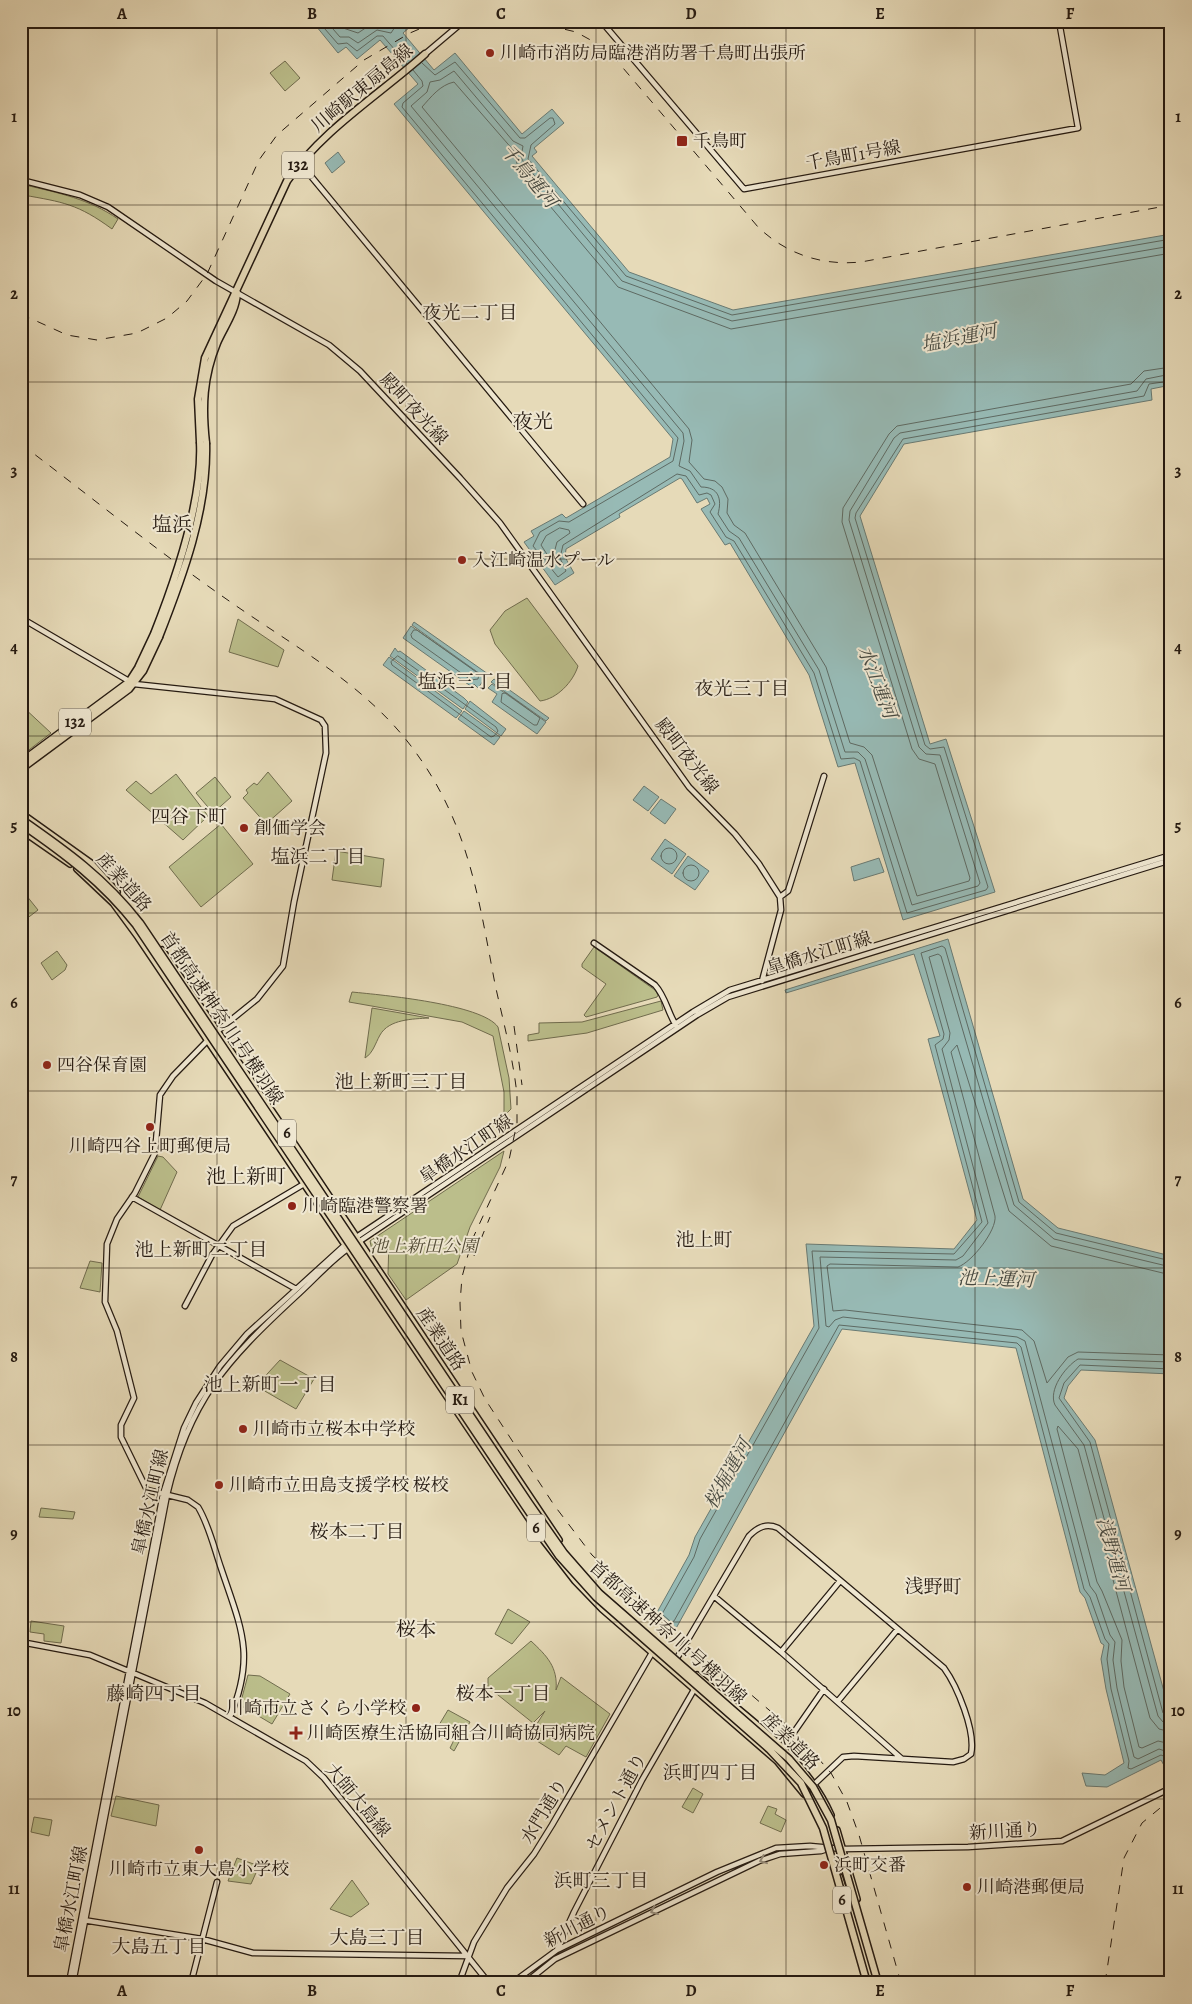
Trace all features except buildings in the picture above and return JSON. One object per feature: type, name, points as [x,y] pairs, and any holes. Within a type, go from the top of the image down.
[{"type":"highway","name":"川崎駅東扇島線","points":[[21,769],[110,704],[132,682],[156,636],[179,585],[190,548],[203,489],[203,409],[206,377],[217,342],[236,302],[237,293],[281,193],[299,163],[316,145],[425,54]]},
{"type":"highway","name":"川崎駅東扇島線","points":[[21,762],[132,682]]},
{"type":"highway","name":"首都高速神奈川1号横羽線","points":[[21,819],[88,867],[114,891],[134,916],[564,1552],[587,1581],[616,1610],[799,1769],[826,1809],[847,1871],[879,1983]]},
{"type":"highway","name":"首都高速神奈川1号横羽線","points":[[21,824],[85,870],[125,912],[560,1556],[583,1584],[613,1614],[763,1743],[793,1773],[816,1810],[836,1870],[866,1983]]},
{"type":"highway","points":[[836,1870],[846,1893],[873,1983]]},
{"type":"highway","points":[[847,1871],[853,1908],[873,1983]]},
{"type":"main road","name":"産業道路","points":[[21,813],[73,849],[107,881],[143,924],[218,1030],[508,1465],[566,1550],[589,1579],[615,1605],[783,1748],[814,1783],[833,1819],[843,1849],[879,1983]]},
{"type":"main road","name":"産業道路","points":[[21,830],[78,870],[113,903],[208,1040],[501,1477],[575,1581],[602,1609],[777,1761],[804,1794],[819,1823],[828,1848],[866,1983]]},
{"type":"street","points":[[448,21],[454,29]]},
{"type":"street","name":"川崎駅東扇島線","points":[[425,54],[464,21]]},
{"type":"street","name":"千鳥町1号線","points":[[601,21],[744,189],[1078,128],[1059,21]]},
{"type":"street","points":[[299,163],[583,504]]},
{"type":"street","points":[[21,180],[80,195],[108,206],[237,293]]},
{"type":"street","name":"殿町夜光線","points":[[237,293],[330,345],[360,371],[494,516],[689,786],[735,834],[759,864],[780,897]]},
{"type":"street","points":[[21,618],[132,682],[275,699],[321,720],[325,725],[326,753],[294,902],[283,966],[256,999],[218,1030],[173,1076],[160,1095],[156,1152],[132,1197],[117,1219],[107,1244],[105,1302],[118,1331],[134,1398],[121,1425],[121,1437],[144,1488],[192,1502],[200,1510],[241,1625],[245,1652],[242,1684],[230,1717]]},
{"type":"street","points":[[761,982],[781,910],[780,897],[788,890],[790,885],[824,776]]},
{"type":"street","name":"皐橋水江町線","points":[[761,982],[1171,855]]},
{"type":"street","name":"皐橋水江町線","points":[[73,1983],[165,1495],[178,1442],[205,1388],[247,1334],[346,1247],[730,990],[1171,860]]},
{"type":"street","points":[[594,943],[655,985],[661,992],[677,1026]]},
{"type":"street","name":"皐橋水江町線","points":[[358,1239],[677,1026]]},
{"type":"street","points":[[185,1306],[218,1246],[236,1223],[304,1184]]},
{"type":"street","points":[[132,1197],[296,1289]]},
{"type":"street","name":"皐橋水江町線","points":[[165,1495],[180,1448],[193,1418],[223,1369],[251,1338],[346,1247]]},
{"type":"street","points":[[416,1349],[424,1338]]},
{"type":"street","points":[[501,1477],[508,1465]]},
{"type":"street","points":[[511,1491],[521,1484]]},
{"type":"street","points":[[677,1658],[749,1536],[764,1526],[778,1528],[944,1668],[956,1687],[972,1746],[970,1754],[964,1759],[953,1762],[843,1757],[804,1794]]},
{"type":"street","points":[[781,1652],[840,1581]]},
{"type":"street","points":[[715,1596],[838,1701],[902,1759]]},
{"type":"street","points":[[838,1701],[897,1630]]},
{"type":"street","name":"大師大島線","points":[[21,1642],[90,1655],[205,1703],[314,1768],[489,1983]]},
{"type":"street","name":"水門通り","points":[[459,1983],[474,1942],[507,1888],[534,1854],[659,1642]]},
{"type":"street","name":"セメント通り","points":[[555,1959],[557,1950],[574,1912],[642,1780],[695,1688]]},
{"type":"street","points":[[777,1761],[783,1748],[824,1689]]},
{"type":"street","name":"新川通り","points":[[512,1983],[557,1950],[747,1859],[784,1847],[810,1846],[843,1849],[1025,1844],[1069,1839],[1171,1788]]},
{"type":"street","name":"新川通り","points":[[525,1983],[555,1959],[764,1859],[780,1854],[821,1852],[828,1848]]},
{"type":"street","points":[[191,1983],[217,1882]]},
{"type":"street","points":[[84,1920],[202,1939],[253,1953],[468,1957]]},
{"type":"street","name":"皐橋水江町線","points":[[69,1983],[84,1920]]},
{"type":"green space","points":[[285,61],[300,78],[285,91],[270,73]]},
{"type":"green space","points":[[25,185],[62,194],[96,206],[118,219],[112,229],[89,214],[70,205],[23,195]]},
{"type":"green space","points":[[527,598],[578,666],[564,689],[546,700],[540,701],[495,644],[490,630],[505,611]]},
{"type":"green space","points":[[238,619],[284,650],[278,667],[229,652]]},
{"type":"green space","points":[[21,706],[51,733],[21,756]]},
{"type":"green space","points":[[268,772],[292,801],[266,824],[243,798],[248,793],[246,790],[254,783],[257,785]]},
{"type":"green space","points":[[176,774],[208,816],[183,840],[126,790],[136,781],[151,794]]},
{"type":"green space","points":[[215,777],[231,797],[213,813],[196,793]]},
{"type":"green space","points":[[221,824],[253,864],[201,907],[169,867]]},
{"type":"green space","points":[[336,851],[384,859],[381,887],[332,880]]},
{"type":"green space","points":[[26,895],[38,910],[21,923],[21,898]]},
{"type":"green space","points":[[594,947],[655,990],[658,995],[657,997],[586,1017],[584,1015],[606,984],[582,967],[582,964]]},
{"type":"green space","points":[[57,951],[67,965],[65,970],[52,980],[41,963]]},
{"type":"green space","points":[[352,992],[430,1002],[473,1012],[488,1019],[498,1027],[509,1078],[511,1109],[504,1116],[504,1092],[493,1036],[462,1022],[349,1002]]},
{"type":"green space","points":[[661,1001],[663,1010],[587,1033],[528,1041],[528,1035],[539,1033],[539,1023],[582,1022]]},
{"type":"green space","points":[[372,1008],[429,1018],[402,1021],[389,1026],[380,1035],[372,1051],[365,1058]]},
{"type":"green space","name":"池上新田公園","points":[[504,1151],[500,1167],[470,1227],[457,1264],[406,1300],[388,1274],[389,1240],[372,1250],[370,1241]]},
{"type":"green space","points":[[158,1156],[163,1157],[177,1172],[160,1210],[138,1197]]},
{"type":"green space","points":[[90,1261],[102,1263],[100,1292],[80,1288]]},
{"type":"green space","points":[[280,1360],[314,1379],[296,1409],[256,1386]]},
{"type":"green space","points":[[41,1508],[75,1512],[73,1519],[39,1517]]},
{"type":"green space","points":[[508,1609],[530,1622],[512,1644],[495,1634]]},
{"type":"green space","points":[[31,1621],[64,1626],[61,1643],[44,1641],[44,1634],[30,1632]]},
{"type":"green space","points":[[531,1641],[550,1662],[555,1675],[556,1690],[561,1677],[610,1714],[586,1757],[566,1746],[559,1755],[537,1741],[542,1732],[535,1727],[545,1711],[533,1723],[488,1687],[488,1678]]},
{"type":"green space","points":[[248,1675],[260,1676],[290,1694],[272,1724],[240,1705]]},
{"type":"green space","points":[[448,1710],[470,1722],[454,1751],[450,1748],[454,1740],[436,1730]]},
{"type":"green space","points":[[693,1788],[703,1794],[693,1813],[682,1807]]},
{"type":"green space","points":[[116,1796],[159,1805],[156,1826],[111,1816]]},
{"type":"green space","points":[[768,1806],[777,1809],[775,1814],[786,1820],[781,1832],[760,1823]]},
{"type":"green space","points":[[34,1817],[52,1820],[49,1836],[31,1832]]},
{"type":"green space","points":[[237,1858],[259,1866],[251,1884],[228,1881]]},
{"type":"green space","points":[[352,1880],[369,1904],[351,1917],[330,1909]]},
{"type":"water","points":[[312,21],[417,21],[403,33],[434,70],[455,53],[522,134],[552,109],[564,123],[534,148],[537,152],[532,156],[629,272],[733,310],[1171,234],[1171,385],[1151,389],[1152,400],[904,444],[860,516],[930,744],[946,739],[995,892],[903,920],[855,763],[838,767],[809,675],[730,543],[725,545],[701,509],[710,504],[707,498],[697,503],[682,479],[680,478],[619,514],[620,517],[566,549],[565,557],[574,573],[555,585],[524,542],[534,536],[531,531],[562,514],[566,518],[670,457],[673,439],[394,104],[418,84],[380,40],[357,59],[346,47],[338,53]]},
{"type":"water","points":[[338,152],[345,162],[332,173],[325,163]]},
{"type":"water","points":[[414,622],[488,674],[478,688],[474,684],[472,687],[403,638],[411,626],[480,674],[412,625]]},
{"type":"water","points":[[395,648],[464,698],[468,702],[463,709],[390,656]]},
{"type":"water","points":[[389,657],[462,711],[456,718],[383,665]]},
{"type":"water","points":[[494,679],[549,718],[546,721],[491,682]]},
{"type":"water","points":[[492,684],[546,722],[537,734],[492,702],[497,694],[488,688]]},
{"type":"water","points":[[470,701],[506,729],[501,736],[465,709]]},
{"type":"water","points":[[464,711],[500,737],[494,745],[458,719]]},
{"type":"water","points":[[644,786],[659,797],[648,811],[633,800]]},
{"type":"water","points":[[661,799],[676,809],[665,824],[650,813]]},
{"type":"water","points":[[665,839],[686,854],[672,874],[651,859]]},
{"type":"water","points":[[688,856],[709,871],[695,890],[674,876]]},
{"type":"water","points":[[879,858],[884,872],[854,881],[851,867]]},
{"type":"water","points":[[948,939],[1023,1199],[1058,1228],[1171,1256],[1171,1374],[1081,1370],[1068,1386],[1064,1398],[1095,1440],[1171,1717],[1171,1778],[1161,1760],[1107,1787],[1086,1786],[1082,1773],[1105,1775],[1124,1763],[1106,1689],[1101,1659],[1104,1645],[1101,1643],[1085,1598],[1080,1592],[1016,1348],[842,1329],[674,1632],[655,1616],[689,1555],[695,1537],[814,1326],[806,1244],[954,1249],[977,1220],[928,1039],[940,1036],[914,954],[786,993],[785,990]]},
{"type":"pier","points":[[656,1610],[678,1629],[676,1633],[673,1634],[653,1618]]},
{"type":"railway","points":[[21,314],[67,335],[97,340],[137,333],[167,318],[187,301],[207,274],[259,160],[277,135],[364,60],[410,33],[438,21]]},
{"type":"railway","points":[[530,21],[576,32],[612,55],[758,227],[780,244],[805,256],[832,262],[861,262],[1171,205]]},
{"type":"railway","points":[[21,444],[178,565],[304,651],[350,685],[392,724],[411,746],[430,774],[446,802],[458,831],[476,889],[517,1095],[517,1123],[509,1160],[472,1240],[462,1277],[460,1303],[461,1331],[472,1372],[485,1399],[554,1505],[592,1555],[646,1605],[796,1733],[831,1773],[847,1802],[859,1835],[901,1983]]},
{"type":"railway","points":[[514,1026],[522,1085]]},
{"type":"railway","points":[[474,1256],[490,1217]]},
{"type":"railway","points":[[1105,1983],[1124,1858],[1142,1823],[1171,1799]]},
{"type":"place","name":"川崎市消防局臨港消防署千鳥町出張所","points":[[490,53]]},
{"type":"place","name":"千鳥町","points":[[682,141]]},
{"type":"place","name":"入江崎温水プール","points":[[462,560]]},
{"type":"place","name":"創価学会","points":[[244,828]]},
{"type":"place","name":"四谷保育園","points":[[47,1065]]},
{"type":"place","name":"川崎四谷上町郵便局","points":[[150,1127]]},
{"type":"place","name":"川崎臨港警察署","points":[[292,1206]]},
{"type":"place","name":"川崎市立桜本中学校","points":[[243,1429]]},
{"type":"place","name":"川崎市立田島支援学校 桜校","points":[[219,1485]]},
{"type":"place","name":"川崎市立さくら小学校","points":[[416,1708]]},
{"type":"place","name":"川崎医療生活協同組合川崎協同病院","points":[[296,1733]]},
{"type":"place","name":"川崎市立東大島小学校","points":[[199,1850]]},
{"type":"place","name":"浜町交番","points":[[824,1865]]},
{"type":"place","name":"川崎港郵便局","points":[[967,1887]]},
{"type":"district","name":"夜光二丁目","points":[[470,313]]},
{"type":"district","name":"夜光","points":[[533,421]]},
{"type":"district","name":"塩浜","points":[[172,524]]},
{"type":"district","name":"塩浜三丁目","points":[[465,682]]},
{"type":"district","name":"夜光三丁目","points":[[742,689]]},
{"type":"district","name":"四谷下町","points":[[189,817]]},
{"type":"district","name":"塩浜二丁目","points":[[318,857]]},
{"type":"district","name":"池上新町三丁目","points":[[401,1082]]},
{"type":"district","name":"池上新町","points":[[246,1176]]},
{"type":"district","name":"池上町","points":[[704,1240]]},
{"type":"district","name":"池上新町二丁目","points":[[201,1250]]},
{"type":"district","name":"池上新町一丁目","points":[[270,1385]]},
{"type":"district","name":"桜本二丁目","points":[[357,1532]]},
{"type":"district","name":"浅野町","points":[[933,1587]]},
{"type":"district","name":"桜本","points":[[416,1629]]},
{"type":"district","name":"藤崎四丁目","points":[[154,1694]]},
{"type":"district","name":"桜本一丁目","points":[[503,1694]]},
{"type":"district","name":"浜町四丁目","points":[[710,1773]]},
{"type":"district","name":"浜町三丁目","points":[[601,1881]]},
{"type":"district","name":"大島三丁目","points":[[377,1938]]},
{"type":"district","name":"大島五丁目","points":[[159,1947]]},
{"type":"water label","name":"千鳥運河","points":[[529,176]]},
{"type":"water label","name":"塩浜運河","points":[[959,338]]},
{"type":"water label","name":"水江運河","points":[[877,682]]},
{"type":"water label","name":"池上運河","points":[[996,1279]]},
{"type":"water label","name":"桜堀運河","points":[[728,1474]]},
{"type":"water label","name":"浅野運河","points":[[1113,1554]]}]
